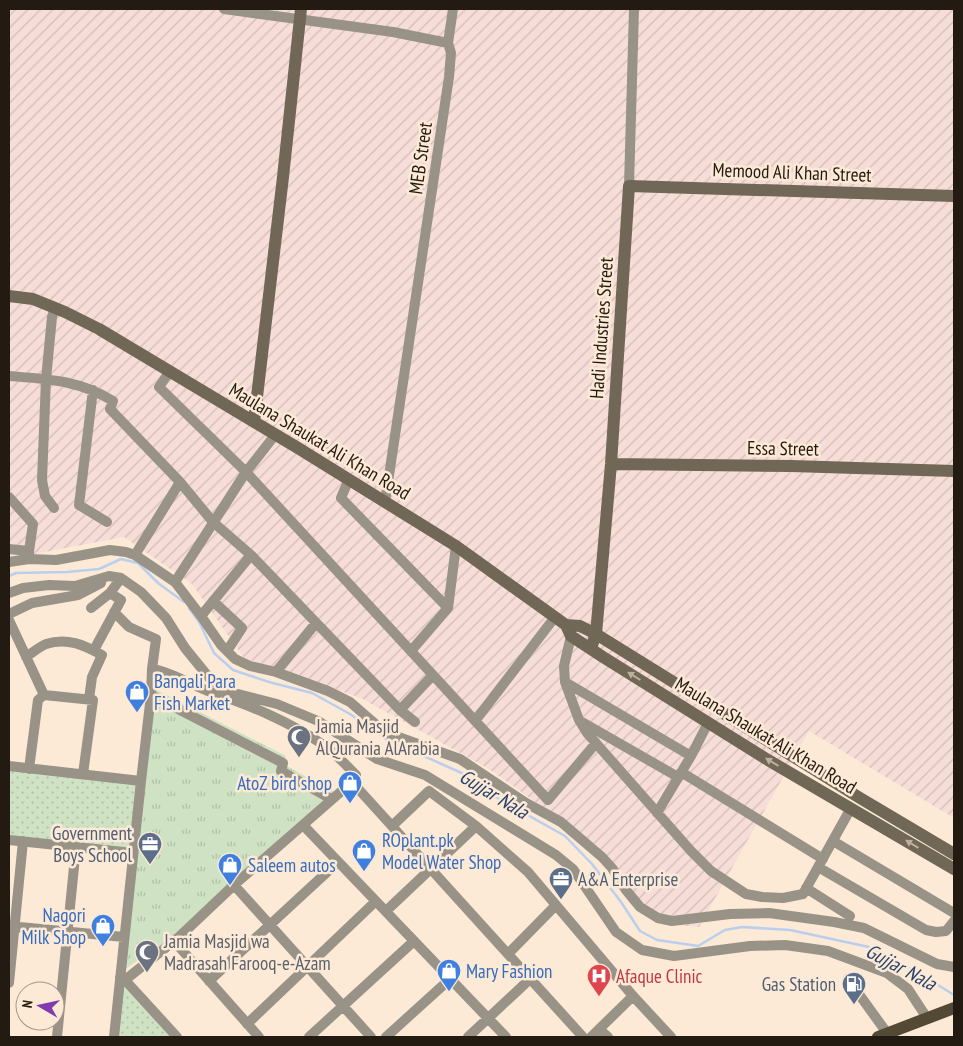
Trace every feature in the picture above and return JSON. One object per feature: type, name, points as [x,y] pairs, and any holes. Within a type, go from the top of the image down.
[{"type":"main road","points":[[254,422],[294,87],[300,14]]},
{"type":"main road","name":"Memood Ali Khan Street","points":[[629,186],[954,196]]},
{"type":"main road","name":"Hadi Industries Street","points":[[591,648],[596,634],[611,464],[629,186]]},
{"type":"main road","name":"Maulana Shaukat Ali Khan Road","points":[[9,296],[33,299],[99,329],[275,434],[456,546],[591,648],[708,723],[954,869]]},
{"type":"main road","name":"Maulana Shaukat Ali Khan Road","points":[[9,304],[31,307],[51,306]]},
{"type":"main road","name":"Essa Street","points":[[611,464],[791,466],[954,471]]},
{"type":"main road","name":"Maulana Shaukat Ali Khan Road","points":[[564,626],[580,626],[596,634],[954,854]]},
{"type":"main road","points":[[882,1035],[954,1008]]},
{"type":"street","points":[[224,9],[300,14],[448,43]]},
{"type":"street","name":"MEB Street","points":[[385,502],[449,78],[451,53],[448,43],[453,9]]},
{"type":"street","name":"Hadi Industries Street","points":[[629,186],[634,9]]},
{"type":"street","points":[[51,306],[52,317],[46,379],[42,480],[45,496],[54,508]]},
{"type":"street","points":[[170,371],[159,387],[246,472],[548,800],[596,744]]},
{"type":"street","points":[[9,376],[68,382],[93,390],[113,401],[110,410],[180,482],[212,522],[251,555],[400,710],[415,722]]},
{"type":"street","points":[[93,390],[80,505],[107,522]]},
{"type":"street","points":[[175,582],[212,522],[275,434]]},
{"type":"street","points":[[348,479],[341,498],[448,608]]},
{"type":"street","points":[[135,555],[180,482]]},
{"type":"street","points":[[9,497],[34,524],[29,555]]},
{"type":"street","points":[[411,651],[448,608],[456,546]]},
{"type":"street","points":[[9,549],[56,560],[110,550],[135,555],[175,582],[235,659],[250,666],[276,672],[328,691],[350,702],[380,728],[390,734],[460,759],[526,803],[561,822],[602,857],[640,907],[658,918],[672,921],[730,914],[769,913],[834,922],[864,928],[938,964],[954,967]]},
{"type":"street","points":[[9,562],[29,555]]},
{"type":"street","points":[[201,616],[251,555]]},
{"type":"street","points":[[9,593],[22,588],[49,584],[75,586],[109,576],[121,578],[141,592],[166,618],[184,648],[212,680],[234,692],[278,704],[318,721],[376,759],[425,775],[556,855],[573,869],[616,932],[642,950],[674,956],[750,946],[785,945],[828,952],[853,959],[887,973],[908,989],[927,1018]]},
{"type":"street","points":[[91,608],[110,592],[121,578]]},
{"type":"street","points":[[9,614],[32,602],[78,595],[100,583]]},
{"type":"street","points":[[94,650],[121,600],[110,592]]},
{"type":"street","points":[[213,601],[242,628],[227,651]]},
{"type":"street","points":[[114,612],[129,627],[156,639],[124,937],[123,979],[114,1037]]},
{"type":"street","points":[[9,620],[44,695]]},
{"type":"street","points":[[276,672],[316,623]]},
{"type":"street","points":[[564,626],[565,682],[579,720],[596,744],[690,851],[711,871],[746,894],[782,898],[803,894],[851,808]]},
{"type":"street","points":[[475,721],[564,626]]},
{"type":"street","points":[[26,657],[46,644],[69,642],[82,644],[102,655],[92,677],[89,699]]},
{"type":"street","points":[[123,979],[174,941],[234,885],[352,782],[356,775],[326,747],[283,721],[164,671],[152,669]]},
{"type":"street","points":[[400,710],[433,675]]},
{"type":"street","points":[[565,682],[691,756]]},
{"type":"street","points":[[29,768],[38,700],[44,695],[89,699],[93,700],[83,774]]},
{"type":"street","points":[[151,695],[283,763],[281,771],[332,800]]},
{"type":"street","points":[[579,720],[680,775],[926,930],[950,934],[954,921]]},
{"type":"street","points":[[657,813],[708,723]]},
{"type":"street","points":[[9,766],[141,781]]},
{"type":"street","points":[[352,782],[583,1037]]},
{"type":"street","points":[[392,826],[429,790],[476,826],[528,872],[633,996],[671,1037]]},
{"type":"street","points":[[303,824],[506,1037]]},
{"type":"street","points":[[386,911],[476,826]]},
{"type":"street","points":[[9,840],[133,853]]},
{"type":"street","points":[[9,983],[12,927],[23,841]]},
{"type":"street","points":[[833,841],[954,914]]},
{"type":"street","points":[[57,1037],[76,846]]},
{"type":"street","points":[[209,981],[338,862]]},
{"type":"street","points":[[234,885],[371,1037]]},
{"type":"street","points":[[806,888],[850,916]]},
{"type":"street","points":[[247,1024],[376,901]]},
{"type":"street","points":[[508,954],[556,905]]},
{"type":"street","points":[[12,927],[124,937]]},
{"type":"street","points":[[174,941],[247,1024],[254,1036]]},
{"type":"street","points":[[309,1037],[414,941]]},
{"type":"street","points":[[123,979],[178,1037]]},
{"type":"street","points":[[386,1037],[450,979]]},
{"type":"street","points":[[468,1037],[530,979]]},
{"type":"street","points":[[848,979],[882,1035]]},
{"type":"street","points":[[590,1037],[633,996]]},
{"type":"street","points":[[600,1029],[608,1037]]},
{"type":"shaded area","points":[[9,9],[954,9],[954,818],[809,731],[699,927],[655,923],[599,847],[489,769],[361,698],[244,658],[192,584],[124,537],[18,557],[9,562]]},
{"type":"green space","points":[[153,688],[286,756],[283,764],[334,792],[176,934],[124,970]]},
{"type":"green space","points":[[9,765],[141,781],[133,853],[9,838]]},
{"type":"green space","points":[[120,977],[177,1037],[114,1037]]},
{"type":"waterway","name":"Gujjar Nala","points":[[9,576],[16,573],[99,569],[121,559],[138,563],[158,583],[184,602]]},
{"type":"waterway","name":"Gujjar Nala","points":[[189,608],[199,622],[214,653],[233,670],[312,693],[350,714],[386,739],[466,775],[492,795],[565,836],[592,864],[640,931],[657,940],[698,946],[725,930],[742,927],[790,930],[869,947],[917,972],[954,995]]},
{"type":"place","name":"Bangali Para Fish Market","points":[[137,713]]},
{"type":"place","name":"Jamia Masjid AlQurania AlArabia","points":[[299,758]]},
{"type":"place","name":"AtoZ bird shop","points":[[350,804]]},
{"type":"place","name":"Government Boys School","points":[[150,865]]},
{"type":"place","name":"ROplant.pk Model Water Shop","points":[[364,872]]},
{"type":"place","name":"Saleem autos","points":[[230,886]]},
{"type":"place","name":"A&A Enterprise","points":[[561,900]]},
{"type":"place","name":"Nagori Milk Shop","points":[[103,947]]},
{"type":"place","name":"Jamia Masjid wa Madrasah Farooq-e-Azam","points":[[147,973]]},
{"type":"place","name":"Mary Fashion","points":[[449,992]]},
{"type":"place","name":"Afaque Clinic","points":[[599,997]]},
{"type":"place","name":"Gas Station","points":[[854,1005]]}]
